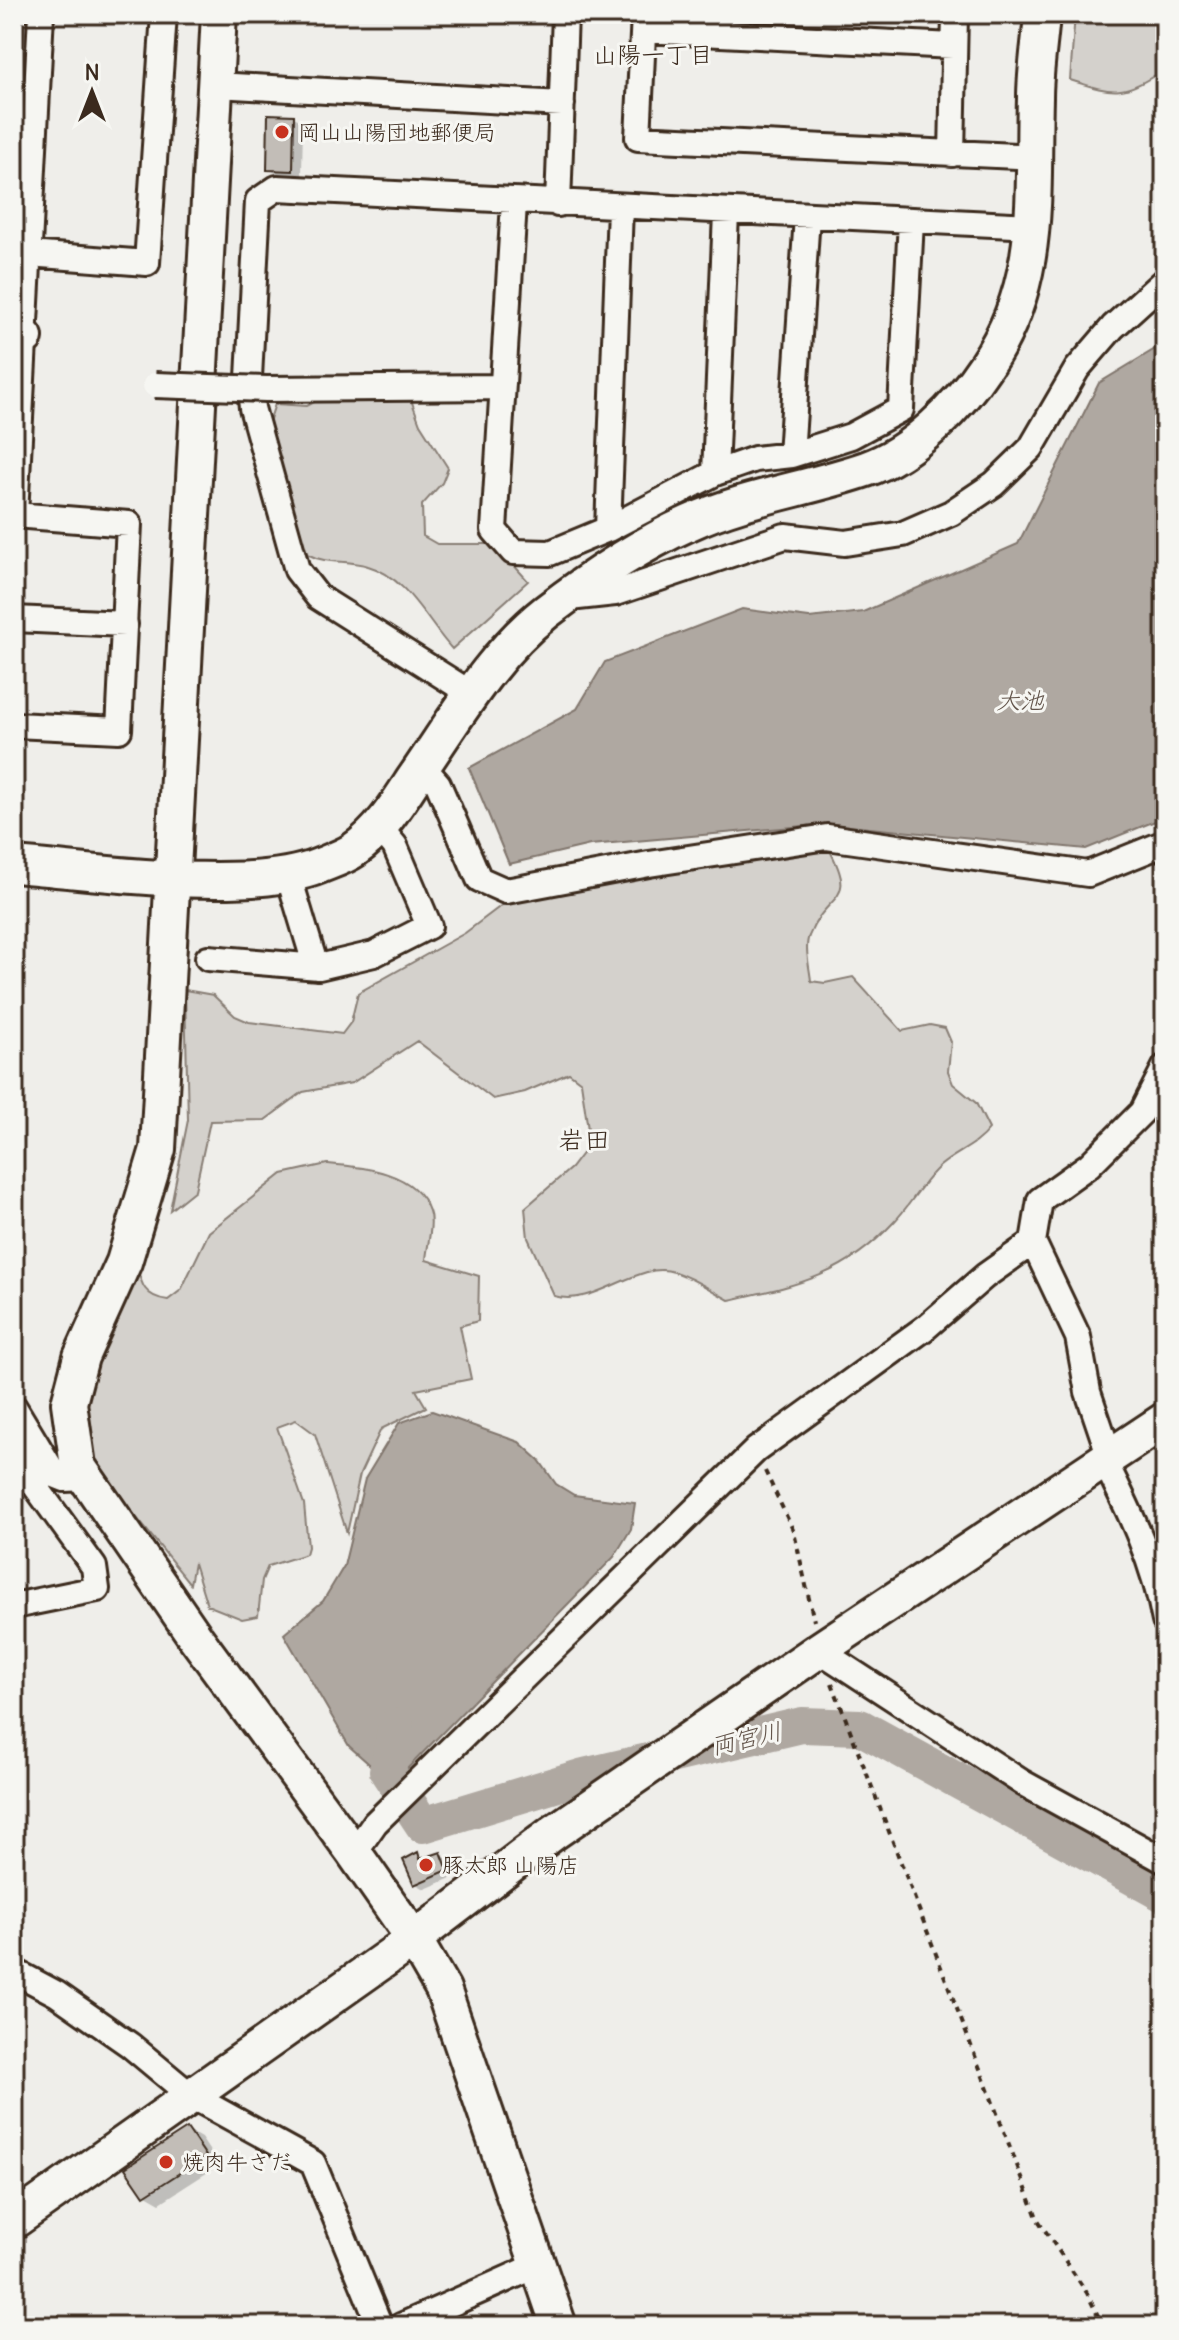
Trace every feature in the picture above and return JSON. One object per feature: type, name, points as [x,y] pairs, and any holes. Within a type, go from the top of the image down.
[{"type":"street","points":[[14,725],[119,730],[129,524],[14,515],[22,254],[41,14]]},
{"type":"street","points":[[22,254],[147,263],[164,14]]},
{"type":"street","points":[[219,14],[175,878],[158,1149],[124,1262],[81,1357],[69,1403],[78,1466],[196,1638],[354,1853],[414,1939],[443,1989],[559,2326]]},
{"type":"street","points":[[558,204],[565,14]]},
{"type":"street","points":[[952,154],[955,14]]},
{"type":"street","points":[[14,865],[175,878],[288,874],[314,868],[352,852],[380,828],[492,666],[544,614],[690,523],[773,494],[870,468],[918,438],[956,407],[989,362],[1014,312],[1029,260],[1037,157],[1035,98],[1042,14]]},
{"type":"street","points":[[953,46],[644,22],[638,138],[1037,157]]},
{"type":"street","points":[[216,85],[562,104]]},
{"type":"street","points":[[473,695],[318,597],[297,570],[252,408],[249,378],[258,201],[277,188],[514,203],[1032,226]]},
{"type":"street","points":[[514,203],[494,530],[513,552],[550,553],[608,529],[715,473],[755,459],[791,455],[851,436],[901,409],[911,221]]},
{"type":"street","points":[[608,529],[620,208]]},
{"type":"street","points":[[715,473],[726,213]]},
{"type":"street","points":[[791,455],[807,216]]},
{"type":"street","points":[[566,599],[615,593],[785,536],[845,543],[903,534],[951,513],[994,484],[1031,448],[1077,369],[1113,327],[1165,280]]},
{"type":"street","points":[[155,385],[266,389],[501,387]]},
{"type":"street","points":[[14,619],[125,624]]},
{"type":"street","points":[[423,767],[438,784],[479,879],[506,891],[649,864],[827,837],[1088,874],[1165,843]]},
{"type":"street","points":[[208,958],[316,967],[374,954],[429,926],[395,846],[380,828]]},
{"type":"street","points":[[288,874],[316,967]]},
{"type":"street","points":[[1165,1067],[1142,1112],[1089,1165],[1040,1200],[1033,1242],[1078,1337],[1088,1392],[1107,1459],[1145,1541],[1157,1577],[1165,1621]]},
{"type":"street","points":[[354,1853],[375,1823],[756,1450],[925,1328],[985,1276],[1033,1242]]},
{"type":"street","points":[[14,1407],[55,1475],[65,1479],[86,1478]]},
{"type":"street","points":[[14,2221],[414,1939],[553,1833],[819,1650],[1165,1420]]},
{"type":"street","points":[[14,1436],[31,1480],[94,1567],[97,1589],[14,1606]]},
{"type":"street","points":[[819,1650],[1023,1783],[1165,1861]]},
{"type":"street","points":[[14,1971],[57,1994],[130,2045],[190,2095],[313,2163],[380,2326]]},
{"type":"street","points":[[401,2326],[538,2265]]},
{"type":"path","points":[[756,1450],[794,1532],[810,1594],[819,1650],[1014,2163],[1038,2220],[1087,2293],[1103,2326]]},
{"type":"shaded area","points":[[1075,14],[1165,14],[1165,69],[1139,84],[1119,90],[1070,80]]},
{"type":"shaded area","points":[[326,396],[410,397],[420,424],[448,468],[442,483],[422,505],[423,536],[437,544],[495,544],[528,581],[452,649],[405,590],[382,572],[360,564],[322,560],[307,554],[267,428],[275,404],[307,406]]},
{"type":"shaded area","points":[[828,847],[837,866],[841,889],[816,921],[809,936],[807,952],[811,981],[825,983],[853,977],[902,1031],[930,1025],[945,1028],[951,1042],[948,1071],[953,1084],[976,1103],[989,1129],[934,1172],[899,1216],[874,1241],[837,1267],[798,1283],[729,1300],[688,1277],[660,1270],[631,1277],[585,1296],[554,1296],[528,1238],[525,1208],[571,1168],[590,1143],[581,1082],[569,1073],[525,1092],[493,1099],[417,1041],[352,1083],[303,1092],[265,1120],[210,1121],[195,1190],[170,1210],[188,1120],[185,990],[213,995],[235,1016],[249,1022],[342,1034],[351,1022],[358,993],[465,933],[514,896]]},
{"type":"shaded area","points":[[327,1164],[387,1174],[413,1187],[430,1216],[426,1260],[479,1276],[478,1321],[460,1326],[471,1379],[416,1390],[426,1407],[381,1429],[360,1474],[347,1533],[315,1434],[296,1420],[277,1427],[304,1504],[308,1547],[306,1554],[268,1566],[262,1580],[258,1616],[242,1619],[207,1605],[194,1563],[190,1584],[96,1467],[81,1402],[135,1260],[144,1288],[153,1296],[168,1300],[181,1290],[209,1232],[282,1174]]},
{"type":"water","name":"大池","points":[[1165,343],[1165,817],[1086,849],[828,824],[590,845],[509,864],[469,768],[577,709],[605,662],[742,609],[809,618],[863,612],[1018,544],[1099,383]]},
{"type":"water","points":[[432,1411],[519,1442],[539,1460],[556,1484],[574,1495],[635,1503],[631,1529],[614,1557],[405,1771],[378,1772],[349,1746],[284,1634],[323,1601],[344,1566],[365,1479],[399,1423]]},
{"type":"building","points":[[268,114],[294,115],[293,171],[267,170]]},
{"type":"building","name":"豚太郎 山陽店","points":[[418,1852],[420,1859],[441,1852],[448,1870],[414,1885],[403,1860]]},
{"type":"building","name":"焼肉牛さだ","points":[[187,2128],[206,2156],[144,2196],[125,2168]]},
{"type":"waterway","name":"両宮川","points":[[396,1726],[387,1771],[423,1825],[584,1776],[802,1725],[860,1727],[1165,1895]]},
{"type":"place","name":"岡山山陽団地郵便局","points":[[282,132]]},
{"type":"place","name":"豚太郎 山陽店","points":[[426,1865]]},
{"type":"place","name":"焼肉牛さだ","points":[[166,2162]]},
{"type":"district","name":"山陽一丁目","points":[[653,54]]},
{"type":"district","name":"岩田","points":[[584,1139]]}]
